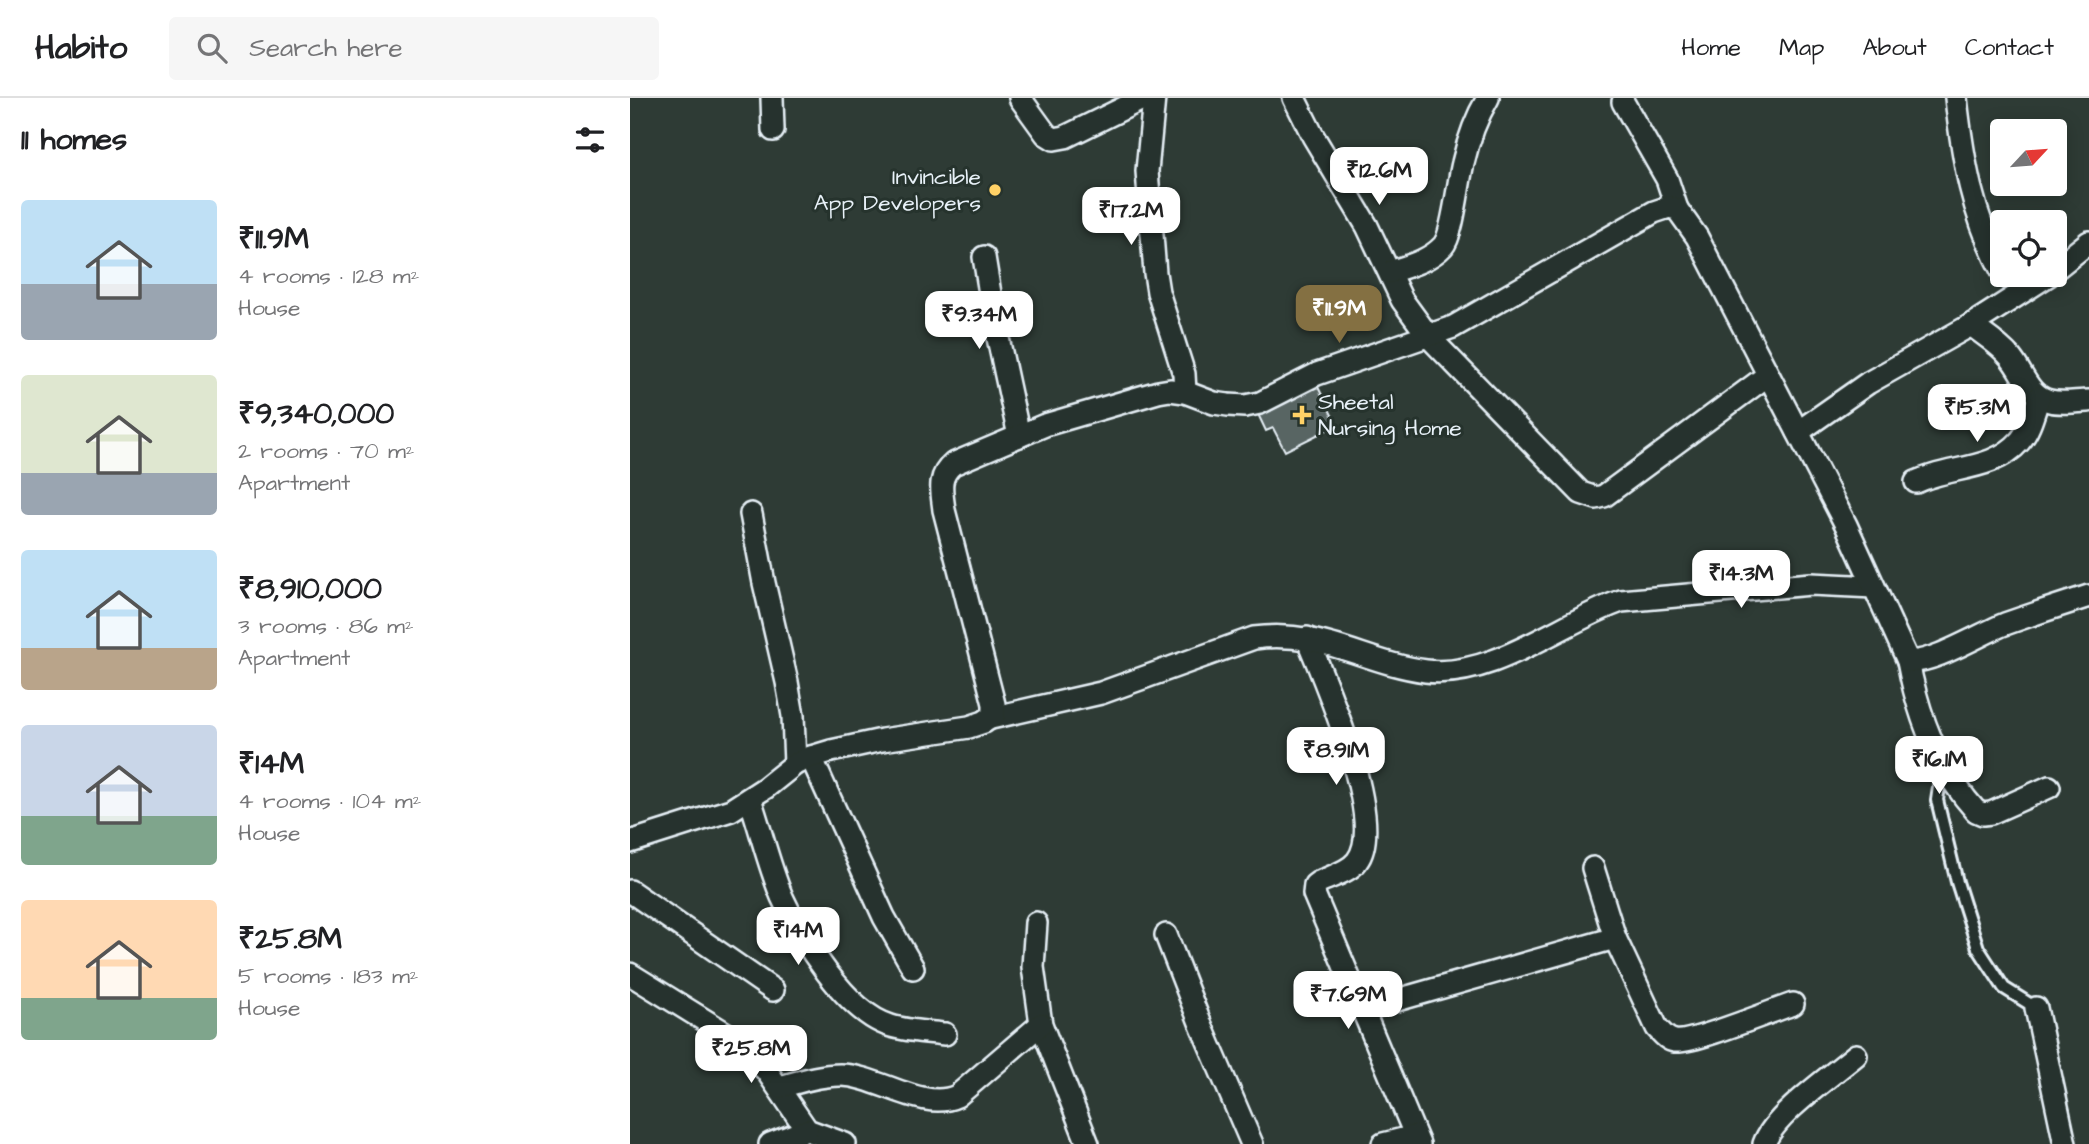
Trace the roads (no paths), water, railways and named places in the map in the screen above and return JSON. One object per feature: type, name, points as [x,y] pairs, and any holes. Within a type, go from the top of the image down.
[{"type":"street","points":[[772,98],[773,130]]},
{"type":"street","points":[[1020,98],[1046,134],[1054,139],[1073,133],[1144,98]]},
{"type":"street","points":[[1154,98],[1147,171],[1155,273],[1158,292],[1180,356],[1185,392]]},
{"type":"street","points":[[1294,98],[1313,136],[1367,226],[1402,300],[1429,337],[1581,493],[1596,498],[1615,489],[1768,375]]},
{"type":"street","points":[[1390,272],[1424,260],[1445,244],[1450,235],[1454,201],[1471,134],[1488,98]]},
{"type":"street","points":[[1956,98],[1961,149],[1969,188],[1990,244]]},
{"type":"street","points":[[1623,103],[1667,180],[1677,209],[1697,237],[1846,525],[1908,661],[1913,691],[1923,723],[1943,762],[1967,800],[1983,814],[1991,814],[2012,806],[2049,787]]},
{"type":"street","points":[[991,718],[994,715],[994,704],[944,510],[941,481],[945,471],[953,464],[1045,425],[1158,392],[1185,392],[1214,403],[1252,405],[1318,374],[1453,327],[1654,212],[1669,207],[1677,209]]},
{"type":"street","points":[[2067,260],[2089,242]]},
{"type":"street","points":[[984,257],[1019,436]]},
{"type":"street","points":[[2011,287],[2016,297]]},
{"type":"street","points":[[1798,432],[1868,383],[1971,325],[2031,287]]},
{"type":"street","points":[[1971,325],[2010,357],[2024,380],[2039,397],[2048,401],[2089,401]]},
{"type":"street","points":[[1916,482],[1934,474],[1995,460],[2019,443],[2027,430],[2039,397]]},
{"type":"street","points":[[751,514],[803,761],[913,968]]},
{"type":"street","points":[[630,842],[731,810],[803,761],[882,740],[969,727],[991,718],[1101,692],[1254,638],[1277,635],[1307,638],[1399,665],[1427,671],[1451,671],[1478,665],[1528,647],[1603,607],[1621,601],[1798,585],[1874,587]]},
{"type":"street","points":[[1908,661],[1929,658],[2003,625],[2089,596]]},
{"type":"street","points":[[1307,638],[1345,731],[1363,805],[1364,828],[1363,846],[1356,863],[1315,885],[1314,894],[1417,1140],[1383,1144]]},
{"type":"street","points":[[750,799],[781,895],[811,950],[839,987],[877,1020],[891,1026],[945,1034]]},
{"type":"street","points":[[1592,868],[1615,938],[1657,1028],[1667,1038],[1676,1042],[1695,1038],[1793,1004]]},
{"type":"street","points":[[630,891],[773,990]]},
{"type":"street","points":[[1036,923],[1033,967],[1041,1024],[1088,1144]]},
{"type":"street","points":[[1166,935],[1252,1144]]},
{"type":"street","points":[[1362,1010],[1615,938]]},
{"type":"street","points":[[630,974],[730,1036],[780,1087],[807,1130],[845,1144]]},
{"type":"street","points":[[2036,1008],[2066,1144]]},
{"type":"street","points":[[780,1087],[841,1074],[865,1078],[926,1099],[947,1100],[957,1096],[1041,1024]]},
{"type":"street","points":[[1764,1144],[1768,1133],[1788,1112],[1856,1055]]},
{"type":"street","points":[[779,1142],[807,1130]]},
{"type":"lane","points":[[1943,762],[1937,800],[1957,882],[1978,948],[2004,988],[2036,1008]]},
{"type":"place","name":"Invincible App Developers","points":[[995,190]]},
{"type":"place","name":"Sheetal Nursing Home","points":[[1302,415]]}]
